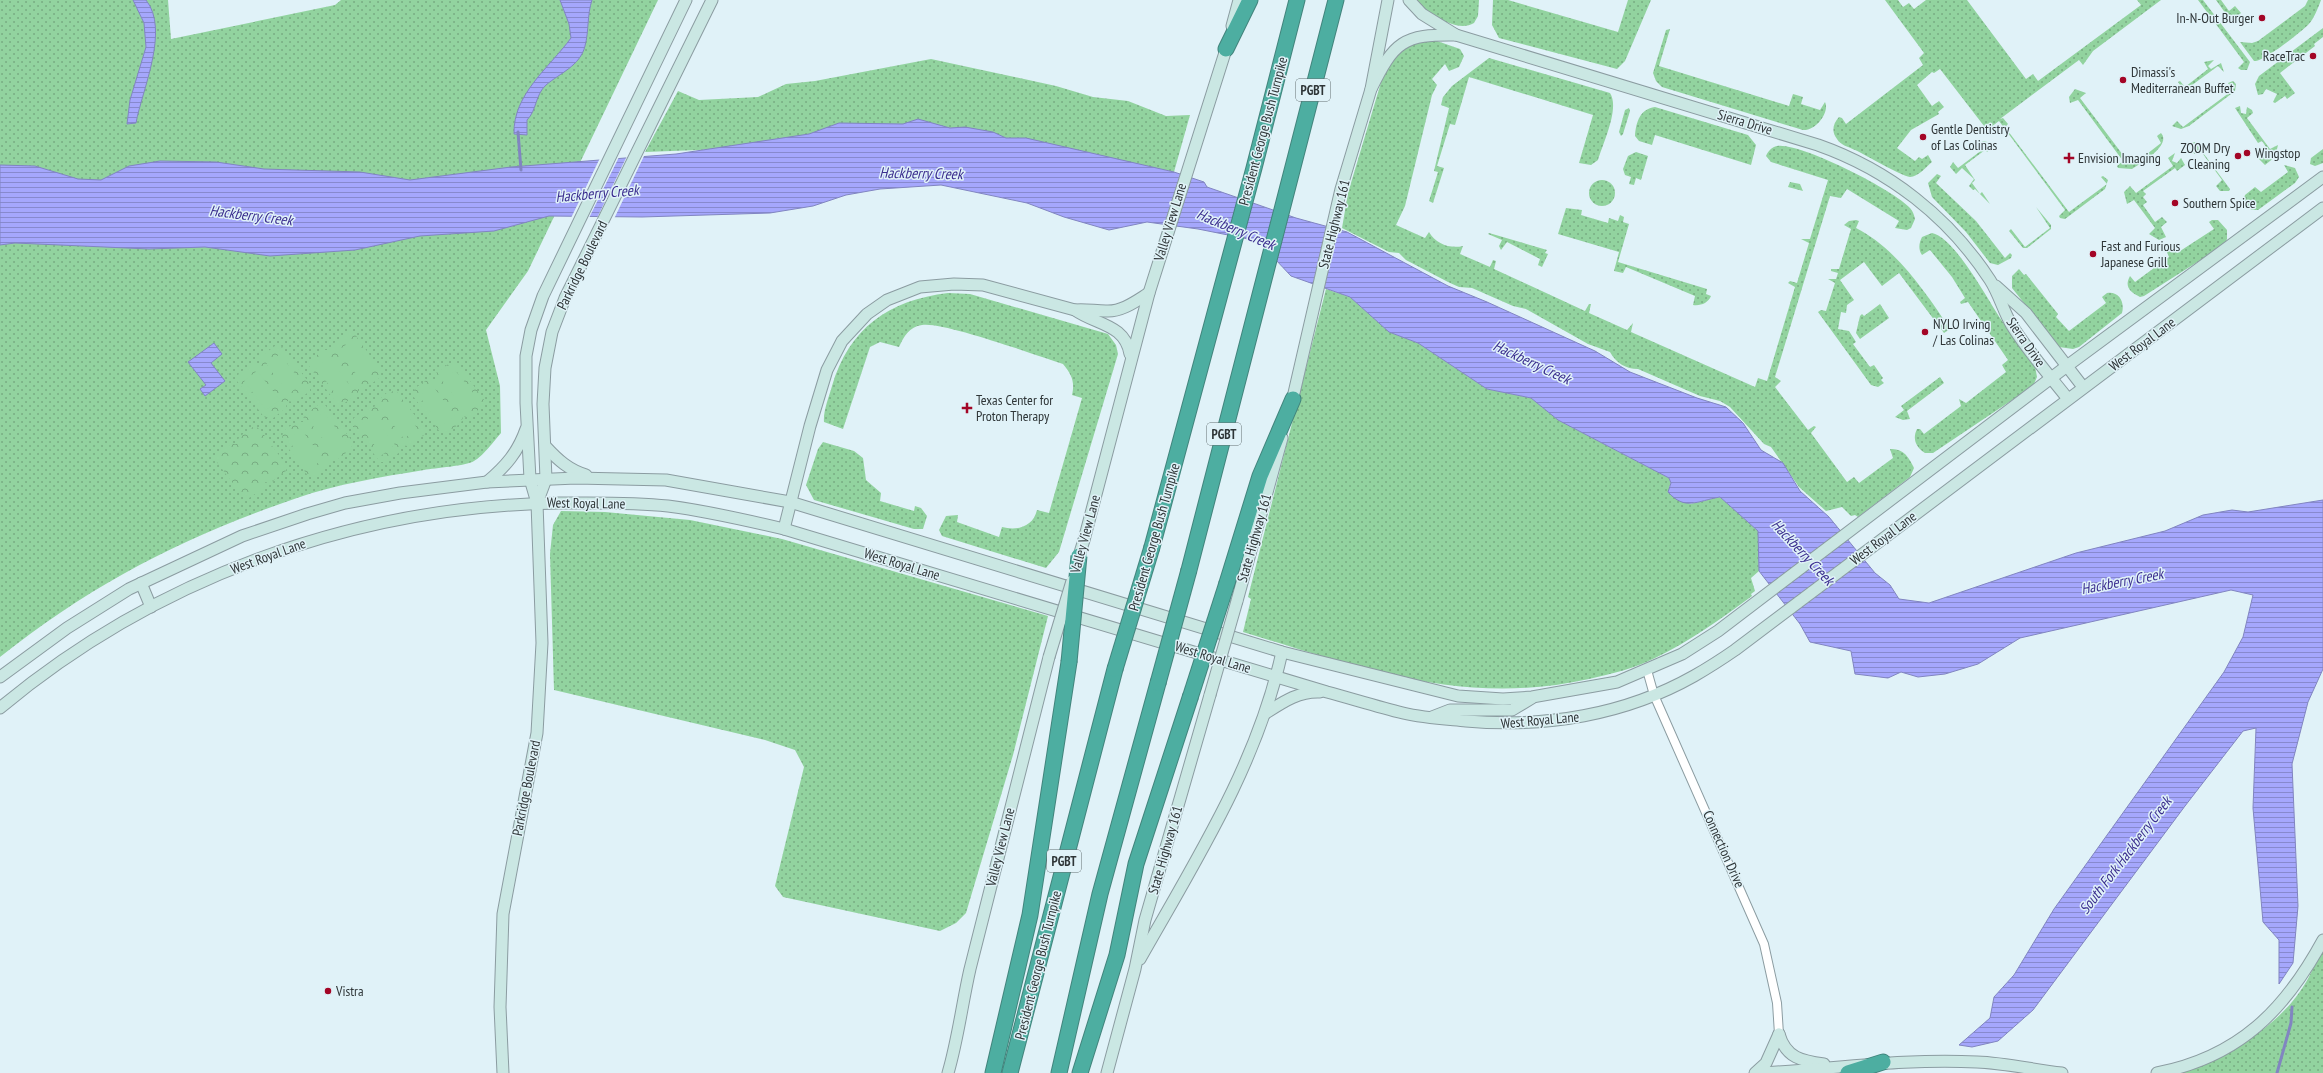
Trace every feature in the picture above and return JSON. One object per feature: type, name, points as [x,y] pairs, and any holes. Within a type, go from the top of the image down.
[{"type":"highway","points":[[1226,49],[1250,0]]},
{"type":"highway","name":"President George Bush Turnpike","points":[[1010,1073],[1115,669],[1152,547],[1254,168],[1297,0]]},
{"type":"highway","name":"PGBT","points":[[1059,1073],[1066,1048],[1100,894],[1189,570],[1336,0]]},
{"type":"highway","points":[[1080,1073],[1090,1047],[1117,955],[1136,864],[1260,476],[1293,399]]},
{"type":"highway","points":[[993,1073],[1030,915],[1069,662],[1079,556]]},
{"type":"highway","points":[[1844,1070],[1883,1062]]},
{"type":"main road","name":"Parkridge Boulevard","points":[[503,1073],[500,1007],[504,914],[537,733],[542,643],[537,503],[530,480],[526,356],[532,330],[543,296],[686,0]]},
{"type":"main road","name":"Parkridge Boulevard","points":[[537,503],[546,479],[546,447],[543,404],[545,368],[552,332],[565,298],[583,265],[653,117],[712,0]]},
{"type":"main road","name":"Valley View Lane","points":[[948,1073],[954,1050],[964,992],[1008,813],[1049,657],[1084,540],[1148,293],[1192,149],[1226,49],[1239,0]]},
{"type":"main road","name":"State Highway 161","points":[[1107,1073],[1135,968],[1151,899],[1237,601],[1293,399],[1341,190],[1371,89],[1388,0]]},
{"type":"main road","points":[[1409,0],[1422,14],[1456,35]]},
{"type":"main road","points":[[1371,89],[1382,67],[1400,45],[1420,35],[1456,35]]},
{"type":"main road","name":"Sierra Drive","points":[[1456,35],[1818,144],[1866,164],[1906,190],[1933,212],[1960,240],[1991,281],[2026,313],[2083,387]]},
{"type":"main road","name":"West Royal Lane","points":[[0,676],[67,628],[141,584],[242,536],[345,503],[400,493],[487,482],[596,478],[666,480],[790,502],[1282,652],[1458,696],[1503,699],[1532,697],[1617,682],[1682,654],[1718,632],[1862,524],[2067,366],[2323,177]]},
{"type":"main road","name":"West Royal Lane","points":[[0,708],[83,647],[151,607],[232,568],[312,540],[377,523],[488,506],[537,503],[669,506],[733,517],[784,529],[1327,692],[1404,713],[1432,718],[1493,724],[1529,724],[1570,719],[1613,710],[1654,695],[1694,676],[1735,650],[2323,208]]},
{"type":"main road","name":"Sierra Drive","points":[[1991,281],[2012,324],[2068,399]]},
{"type":"main road","points":[[784,529],[790,502],[827,370],[842,341],[867,314],[887,300],[920,287],[954,284],[983,285],[1075,310],[1087,309],[1107,312],[1122,309],[1148,293]]},
{"type":"main road","points":[[1075,310],[1086,318],[1121,334],[1128,342],[1131,356]]},
{"type":"main road","points":[[487,482],[506,466],[519,447],[528,424]]},
{"type":"main road","points":[[546,447],[559,461],[577,473],[596,478]]},
{"type":"main road","points":[[141,584],[151,607]]},
{"type":"main road","points":[[1135,968],[1232,796],[1266,713],[1282,652]]},
{"type":"main road","points":[[1266,713],[1285,700],[1298,694],[1327,692]]},
{"type":"main road","points":[[1432,718],[1450,710],[1512,710],[1532,697]]},
{"type":"main road","points":[[2157,1073],[2204,1059],[2252,1031],[2272,1014],[2296,986],[2323,940]]},
{"type":"main road","points":[[1779,1034],[1783,1046],[1795,1057],[1844,1070]]},
{"type":"main road","points":[[1755,1073],[1766,1063],[1779,1034]]},
{"type":"main road","points":[[954,1050],[957,1073]]},
{"type":"main road","points":[[1883,1062],[1990,1062],[2062,1073]]},
{"type":"main road","points":[[1761,1073],[1844,1070]]},
{"type":"street","name":"Connection Drive","points":[[1647,670],[1654,695],[1764,944],[1777,1003],[1779,1034]]},
{"type":"green space","points":[[0,0],[168,0],[171,39],[335,5],[341,0],[658,0],[528,271],[486,330],[500,386],[501,433],[484,452],[470,463],[375,478],[312,493],[216,528],[178,545],[105,584],[35,630],[0,657]]},
{"type":"green space","points":[[1412,0],[1479,0],[1478,16],[1474,23],[1467,26],[1459,26],[1442,20]]},
{"type":"green space","points":[[1493,0],[1508,0],[1618,32],[1628,0],[1651,0],[1625,61],[1617,69],[1499,38],[1492,25]]},
{"type":"green space","points":[[1885,0],[1898,0],[1903,7],[1909,3],[1914,9],[1926,0],[1967,0],[2026,79],[2033,74],[2038,81],[2141,5],[2137,0],[2161,0],[2093,51],[2083,65],[2079,60],[2000,119],[2003,118],[2008,124],[2005,127],[2069,212],[2107,184],[2105,189],[2065,219],[2060,218],[2059,216],[2065,210],[1999,121],[1987,130],[1982,130],[1984,126],[1940,69],[1934,73],[1932,72],[1917,85],[1932,106],[1939,101],[1944,107],[1938,112],[1939,114],[1911,130],[1897,148],[1915,161],[1919,157],[1922,159],[1928,155],[1932,162],[1919,174],[1913,177],[1906,176],[1840,143],[1833,130],[1835,122],[1839,117],[1842,118],[1846,124],[1923,65],[1919,58],[1924,53]]},
{"type":"green space","points":[[2198,0],[2203,0],[2250,62],[2247,70],[2241,70],[2238,68],[2244,62]]},
{"type":"green space","points":[[2216,0],[2221,0],[2229,11],[2235,6],[2241,13],[2231,21]]},
{"type":"green space","points":[[2308,0],[2321,0],[2310,23],[2273,52],[2259,60],[2254,61],[2240,42],[2252,43],[2258,41],[2305,6]]},
{"type":"green space","points":[[2323,28],[2323,37],[2314,44],[2315,46],[2280,73],[2295,93],[2287,99],[2285,96],[2275,103],[2273,102],[2277,94],[2266,89],[2263,94],[2258,95],[2255,84],[2259,76]]},
{"type":"green space","points":[[1670,29],[1659,66],[1789,106],[1793,94],[1803,97],[1801,104],[1820,110],[1825,102],[1826,111],[1824,116],[1813,127],[1803,130],[1662,87],[1656,81],[1653,73],[1666,30]]},
{"type":"green space","points":[[1427,41],[1437,41],[1460,49],[1464,56],[1459,67],[1449,71],[1445,64],[1432,79],[1437,85],[1432,95],[1405,206],[1396,225],[1425,238],[1429,232],[1435,240],[1444,245],[1453,247],[1463,246],[1460,254],[1490,267],[1493,260],[1496,261],[1494,269],[1585,311],[1589,304],[1591,304],[1589,313],[1627,330],[1633,323],[1631,332],[1755,387],[1758,378],[1767,381],[1795,287],[1788,283],[1790,281],[1797,283],[1809,243],[1801,239],[1810,239],[1828,180],[1771,162],[1766,156],[1769,151],[1773,147],[1777,146],[1789,147],[1805,151],[1825,159],[1867,179],[1901,200],[1910,208],[1915,219],[1911,228],[1907,230],[1895,228],[1899,221],[1847,189],[1841,198],[1830,196],[1775,377],[1781,381],[1775,387],[1808,430],[1814,426],[1816,427],[1811,433],[1847,482],[1854,477],[1859,483],[1893,458],[1890,449],[1899,450],[1908,457],[1914,468],[1910,477],[1858,517],[1855,515],[1851,516],[1842,507],[1826,511],[1799,487],[1771,447],[1764,444],[1730,407],[1720,401],[1700,396],[1638,369],[1625,367],[1615,359],[1610,352],[1588,344],[1526,309],[1513,306],[1472,288],[1459,287],[1406,260],[1399,253],[1389,252],[1342,228],[1348,193],[1385,69],[1404,46]]},
{"type":"green space","points":[[1489,58],[1610,93],[1613,99],[1612,116],[1598,160],[1591,165],[1579,163],[1593,115],[1469,77],[1455,125],[1450,124],[1437,166],[1444,168],[1433,203],[1429,201],[1438,172],[1434,171],[1449,108],[1441,105],[1443,97],[1452,86]]},
{"type":"green space","points":[[931,59],[1056,86],[1093,97],[1128,101],[1166,116],[1190,115],[1174,172],[1006,138],[645,152],[678,91],[699,100],[758,97],[786,84],[815,81]]},
{"type":"green space","points":[[2214,60],[2208,66],[2211,69],[2221,63],[2224,72],[2218,66],[2184,91],[2178,82],[2180,81],[2185,87],[2208,69],[2204,62]]},
{"type":"green space","points":[[2233,81],[2236,84],[2235,91],[2189,126],[2181,129],[2172,126],[2177,121],[2183,127],[2233,90],[2228,83]]},
{"type":"green space","points":[[2075,89],[2086,93],[2080,98],[2126,159],[2132,155],[2138,161],[2161,143],[2157,136],[2161,133],[2163,138],[2162,143],[2159,148],[2132,169],[2118,168],[2117,166],[2123,161],[2078,100],[2070,103],[2069,97]]},
{"type":"green space","points":[[2240,106],[2241,113],[2246,114],[2247,107],[2252,110],[2253,113],[2247,118],[2270,149],[2278,145],[2275,157],[2265,165],[2259,159],[2265,154],[2266,147],[2262,141],[2258,143],[2235,108]]},
{"type":"green space","points":[[1655,107],[1748,135],[1756,145],[1751,165],[1655,135],[1652,145],[1639,141],[1635,136],[1638,121],[1642,113]]},
{"type":"green space","points":[[1629,108],[1630,111],[1623,134],[1621,136],[1619,132],[1625,110]]},
{"type":"green space","points":[[1984,141],[1990,143],[1992,148],[1987,152],[1985,150],[1965,165],[1975,180],[1972,183],[1980,194],[1969,186],[1974,179],[1962,168],[1956,174],[1950,167],[1953,162],[1958,168],[1982,150],[1977,144]]},
{"type":"green space","points":[[2195,142],[2230,189],[2229,191],[2220,191],[2216,186],[2222,180],[2200,150],[2195,154],[2192,152],[2192,143]]},
{"type":"green space","points":[[2323,149],[2323,163],[2315,166],[2310,164],[2311,158]]},
{"type":"green space","points":[[1636,152],[1648,156],[1641,180],[1636,178],[1634,185],[1629,184],[1631,177],[1625,175],[1623,169],[1628,156]]},
{"type":"green space","points":[[2175,153],[2172,161],[2177,163],[2181,158],[2185,165],[2177,171],[2175,168],[2143,191],[2146,194],[2143,197],[2147,202],[2143,205],[2155,222],[2162,217],[2167,222],[2161,227],[2166,237],[2159,240],[2149,234],[2155,228],[2134,200],[2127,204],[2124,192],[2130,186],[2136,193],[2173,166],[2168,158]]},
{"type":"green space","points":[[2284,165],[2295,168],[2299,177],[2295,183],[2258,210],[2247,207],[2244,202],[2245,195],[2255,187],[2261,192],[2288,172]]},
{"type":"green space","points":[[1937,174],[1941,176],[1936,183],[1976,221],[2005,258],[2010,253],[2012,255],[2011,258],[1998,265],[1990,263],[1966,232],[1932,197],[1928,183]]},
{"type":"green space","points":[[2103,176],[2108,180],[2107,184],[2101,177]]},
{"type":"green space","points":[[1602,180],[1611,184],[1615,193],[1611,202],[1602,206],[1593,202],[1589,193],[1593,184]]},
{"type":"green space","points":[[1790,182],[1800,184],[1803,191],[1788,187]]},
{"type":"green space","points":[[1982,192],[1990,204],[1980,194]]},
{"type":"green space","points":[[2036,207],[2051,225],[2051,229],[2027,248],[2023,248],[2009,231],[2011,229],[2025,247],[2050,228]]},
{"type":"green space","points":[[1566,208],[1582,210],[1581,215],[1608,223],[1609,218],[1618,221],[1620,215],[1624,217],[1623,222],[1629,224],[1618,262],[1707,289],[1706,294],[1711,296],[1710,298],[1704,304],[1693,305],[1695,296],[1626,267],[1623,273],[1614,271],[1619,252],[1558,234]]},
{"type":"green space","points":[[2212,220],[2218,220],[2227,230],[2227,239],[2224,245],[2144,296],[2140,297],[2129,289],[2128,280],[2130,276],[2135,282],[2169,257],[2166,250],[2171,247],[2177,253],[2214,229],[2209,222]]},
{"type":"green space","points":[[1849,221],[1859,221],[1856,228],[1884,247],[1909,272],[1950,329],[1944,333],[1899,273],[1882,286],[1864,262],[1840,280],[1854,300],[1847,305],[1846,313],[1841,312],[1838,329],[1849,331],[1856,342],[1853,344],[1870,367],[1874,365],[1883,378],[1881,380],[1884,383],[1878,387],[1871,385],[1818,312],[1821,310],[1826,311],[1835,283],[1828,279],[1836,279],[1838,273],[1831,271],[1831,269],[1839,269],[1851,229],[1844,225]]},
{"type":"green space","points":[[1489,233],[1547,250],[1545,253],[1548,254],[1542,267],[1538,265],[1540,259],[1507,242],[1501,250],[1499,246],[1502,240],[1488,234]]},
{"type":"green space","points":[[1932,233],[1941,237],[1960,256],[1979,283],[2000,318],[2035,366],[2037,377],[2033,386],[1933,453],[1925,453],[1919,448],[1915,439],[1917,429],[1920,429],[1924,434],[1961,406],[1959,399],[1966,403],[2006,372],[2002,365],[2008,360],[1968,302],[1961,304],[1960,302],[1965,298],[1952,277],[1930,250],[1922,255],[1919,248],[1921,239],[1922,237]]},
{"type":"green space","points":[[2019,269],[2024,275],[2026,274],[2058,314],[2056,317],[2069,331],[2106,303],[2102,297],[2107,293],[2115,294],[2120,298],[2123,305],[2122,313],[2079,347],[2073,349],[2059,347],[2012,288],[2012,276]]},
{"type":"green space","points":[[1326,289],[1350,297],[1389,332],[1418,343],[1487,389],[1531,398],[1558,420],[1669,478],[1671,483],[1669,487],[1690,504],[1720,497],[1758,531],[1759,571],[1751,578],[1755,591],[1751,594],[1752,596],[1693,637],[1648,662],[1589,679],[1543,686],[1499,689],[1456,686],[1413,680],[1371,670],[1243,632],[1251,599],[1248,597]]},
{"type":"green space","points":[[948,293],[970,294],[1108,334],[1116,345],[1118,354],[1059,552],[1046,568],[942,536],[939,530],[946,516],[958,515],[957,522],[999,537],[1002,527],[1019,528],[1024,526],[1032,520],[1037,510],[1049,513],[1082,398],[1072,395],[1072,379],[1063,364],[969,333],[933,325],[917,326],[910,330],[899,347],[880,342],[870,347],[843,429],[824,422],[826,404],[839,366],[849,348],[861,333],[874,320],[907,302]]},
{"type":"green space","points":[[1880,304],[1889,318],[1860,339],[1856,333],[1860,316],[1862,314],[1864,316]]},
{"type":"green space","points":[[347,332],[354,333],[381,371],[381,377],[365,388],[358,387],[358,394],[343,404],[337,404],[309,366],[310,360],[324,350],[331,350],[333,344]]},
{"type":"green space","points":[[352,340],[374,370],[361,380],[338,351]]},
{"type":"green space","points":[[275,346],[282,347],[310,384],[310,391],[295,402],[287,401],[286,408],[272,419],[264,417],[237,381],[238,374],[252,364],[259,363],[260,357]]},
{"type":"green space","points":[[280,354],[302,383],[289,394],[266,364]]},
{"type":"green space","points":[[329,357],[351,387],[338,397],[316,368]]},
{"type":"green space","points":[[450,363],[457,363],[484,400],[484,406],[468,417],[463,417],[461,423],[445,434],[440,432],[413,396],[414,389],[428,379],[435,380],[436,373]]},
{"type":"green space","points":[[455,370],[478,399],[464,410],[442,380]]},
{"type":"green space","points":[[257,371],[280,400],[266,410],[244,381]]},
{"type":"green space","points":[[1940,377],[1944,383],[1907,411],[1910,419],[1903,420],[1895,417],[1904,410],[1901,406]]},
{"type":"green space","points":[[433,386],[455,416],[441,426],[419,396]]},
{"type":"green space","points":[[389,391],[397,392],[425,429],[424,435],[408,446],[401,445],[400,452],[386,462],[380,462],[352,425],[354,418],[367,408],[374,408],[376,402]]},
{"type":"green space","points":[[395,399],[417,428],[404,439],[382,409]]},
{"type":"green space","points":[[318,405],[325,405],[352,441],[351,449],[337,460],[330,459],[329,465],[315,476],[308,476],[282,439],[283,431],[296,422],[303,422],[304,415]]},
{"type":"green space","points":[[324,412],[346,442],[333,452],[310,422]]},
{"type":"green space","points":[[373,415],[395,445],[382,455],[359,425]]},
{"type":"green space","points":[[253,427],[259,428],[287,466],[286,471],[270,483],[265,482],[265,487],[249,498],[244,498],[216,461],[217,454],[231,444],[237,444],[239,437]]},
{"type":"green space","points":[[301,429],[323,459],[310,469],[288,440]]},
{"type":"green space","points":[[823,442],[854,451],[863,458],[866,480],[881,493],[880,501],[914,511],[915,506],[921,508],[927,516],[923,529],[914,529],[814,500],[806,485],[818,449]]},
{"type":"green space","points":[[561,511],[605,512],[690,520],[782,539],[1048,616],[1013,755],[966,913],[956,923],[940,931],[783,897],[775,886],[804,767],[795,750],[765,740],[554,690],[550,554],[553,525]]},
{"type":"green space","points":[[2323,949],[2323,1073],[2180,1073],[2197,1067],[2232,1050],[2265,1028],[2292,1002],[2309,978]]},
{"type":"water","points":[[133,0],[146,0],[153,13],[155,43],[136,123],[127,124],[130,100],[146,47],[144,23]]},
{"type":"water","points":[[560,0],[592,0],[589,11],[585,46],[579,59],[574,64],[542,89],[533,112],[527,120],[527,135],[514,134],[515,120],[519,106],[526,94],[534,82],[571,38],[569,24]]},
{"type":"water","name":"Hackberry Creek","points":[[918,119],[950,128],[965,127],[993,132],[1006,138],[1026,138],[1174,172],[1204,182],[1207,187],[1296,218],[1347,232],[1448,286],[1595,351],[1630,372],[1697,398],[1726,407],[1743,423],[1761,450],[1783,463],[1800,491],[1829,517],[1875,573],[1890,585],[1899,599],[1929,603],[2076,553],[2165,531],[2203,515],[2232,510],[2248,512],[2323,500],[2323,669],[2308,702],[2292,764],[2298,906],[2293,963],[2279,984],[2279,940],[2263,922],[2253,808],[2256,728],[2243,731],[2185,806],[2033,1010],[1998,1041],[1972,1047],[1959,1045],[1990,1018],[1994,997],[2014,975],[2054,909],[2224,672],[2243,637],[2253,595],[2231,590],[2020,638],[1978,664],[1945,674],[1918,677],[1901,672],[1888,678],[1855,674],[1851,651],[1810,642],[1800,624],[1759,571],[1758,531],[1720,497],[1692,503],[1686,503],[1674,498],[1668,492],[1671,483],[1669,478],[1558,420],[1531,398],[1487,389],[1418,343],[1389,332],[1350,297],[1291,276],[1258,241],[1198,229],[1147,222],[1109,230],[1064,217],[1027,203],[941,185],[880,189],[846,195],[813,206],[770,213],[642,217],[549,216],[494,231],[420,236],[355,250],[270,256],[205,247],[149,249],[15,243],[0,245],[0,165],[35,166],[78,179],[101,180],[129,166],[160,161],[216,162],[264,169],[360,172],[410,180],[511,167],[676,154],[809,134],[839,123],[903,124]]},
{"type":"water","points":[[214,343],[222,354],[211,363],[225,381],[205,396],[200,389],[206,385],[188,362]]},
{"type":"pier","points":[[645,154],[614,219],[597,218],[627,156]]},
{"type":"pier","points":[[619,157],[589,218],[571,218],[600,158]]},
{"type":"waterway","points":[[518,132],[521,170]]},
{"type":"waterway","name":"South Fork Hackberry Creek","points":[[2277,1073],[2291,1023],[2292,1007]]},
{"type":"place","name":"In-N-Out Burger","points":[[2262,18]]},
{"type":"place","name":"RaceTrac","points":[[2313,56]]},
{"type":"place","name":"Dimassi's Mediterranean Buffet","points":[[2123,80]]},
{"type":"place","name":"Gentle Dentistry of Las Colinas","points":[[1923,137]]},
{"type":"place","name":"Wingstop","points":[[2247,153]]},
{"type":"place","name":"ZOOM Dry Cleaning","points":[[2238,156]]},
{"type":"place","name":"Envision Imaging","points":[[2069,158]]},
{"type":"place","name":"Southern Spice","points":[[2175,203]]},
{"type":"place","name":"Fast and Furious Japanese Grill","points":[[2093,254]]},
{"type":"place","name":"NYLO Irving / Las Colinas","points":[[1925,332]]},
{"type":"place","name":"Texas Center for Proton Therapy","points":[[967,408]]},
{"type":"place","name":"Vistra","points":[[328,991]]}]
